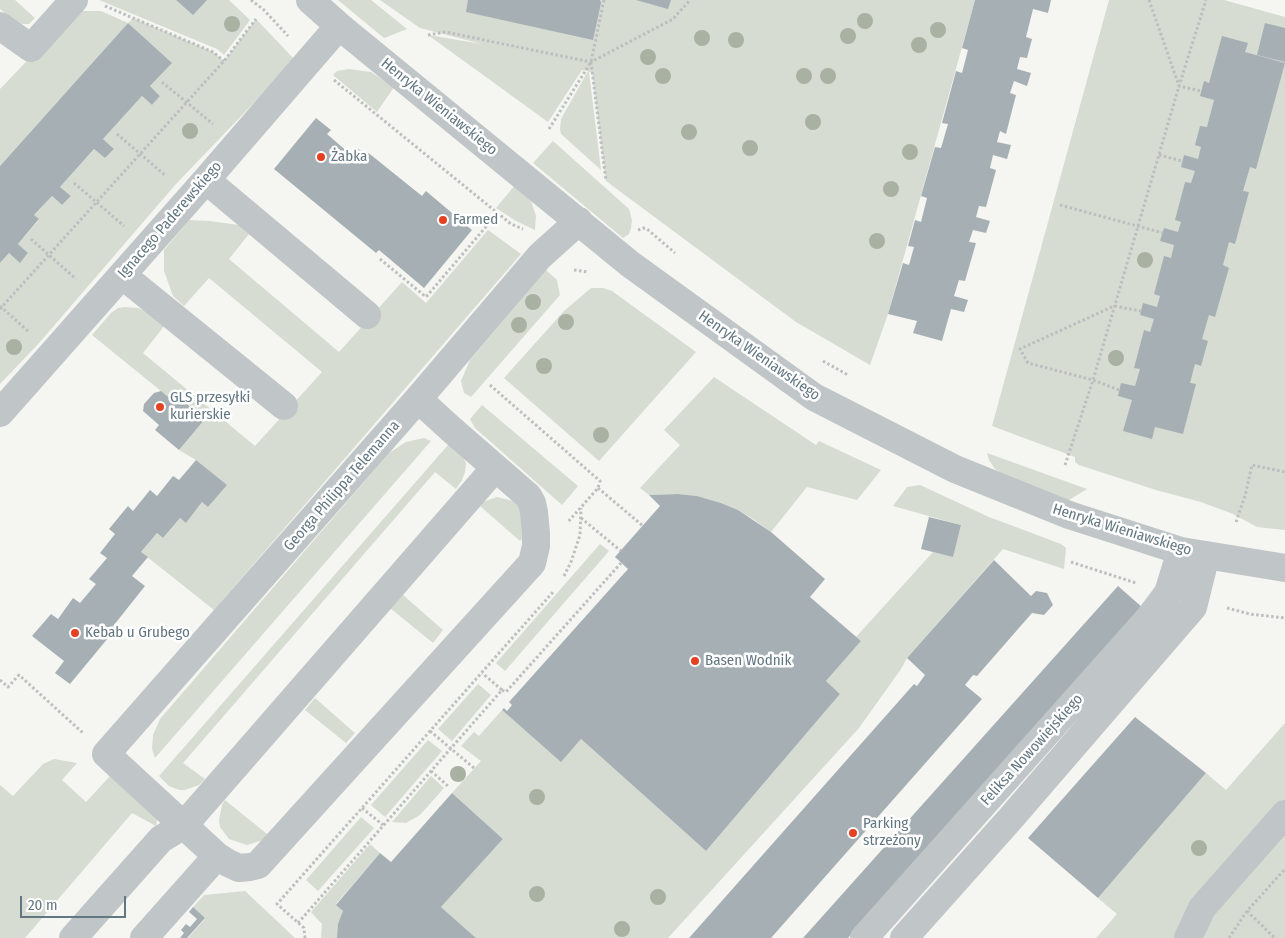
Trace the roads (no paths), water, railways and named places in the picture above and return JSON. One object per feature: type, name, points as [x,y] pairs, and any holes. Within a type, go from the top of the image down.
[{"type":"street","name":"Henryka Wieniawskiego","points":[[310,0],[339,26],[630,264],[814,397],[964,472],[1069,516],[1194,553],[1285,568]]},
{"type":"street","points":[[0,26],[31,48],[73,2]]},
{"type":"street","name":"Ignacego Paderewskiego","points":[[0,413],[339,26]]},
{"type":"street","points":[[206,180],[367,315]]},
{"type":"street","name":"Georga Philippa Telemanna","points":[[184,825],[106,754],[418,399],[540,256],[579,221]]},
{"type":"street","points":[[122,275],[284,406]]},
{"type":"street","points":[[184,825],[228,864],[239,868],[250,868],[258,865],[532,563],[536,546],[534,512],[528,496],[418,399]]},
{"type":"street","points":[[73,938],[160,839],[184,825],[495,468]]},
{"type":"street","name":"Feliksa Nowowiejskiego","points":[[864,938],[1145,623],[1168,594],[1194,553]]},
{"type":"street","name":"Feliksa Nowowiejskiego","points":[[904,938],[1011,818],[1193,607],[1194,553]]},
{"type":"street","points":[[1188,938],[1202,908],[1285,814]]},
{"type":"street","points":[[144,938],[217,856]]},
{"type":"place","name":"Żabka","points":[[321,157]]},
{"type":"place","name":"Farmed","points":[[443,220]]},
{"type":"place","name":"GLS przesyłki kurierskie","points":[[160,407]]},
{"type":"place","name":"Kebab u Grubego","points":[[75,633]]},
{"type":"place","name":"Basen Wodnik","points":[[695,661]]},
{"type":"place","name":"Parking strzeżony","points":[[853,833]]}]
